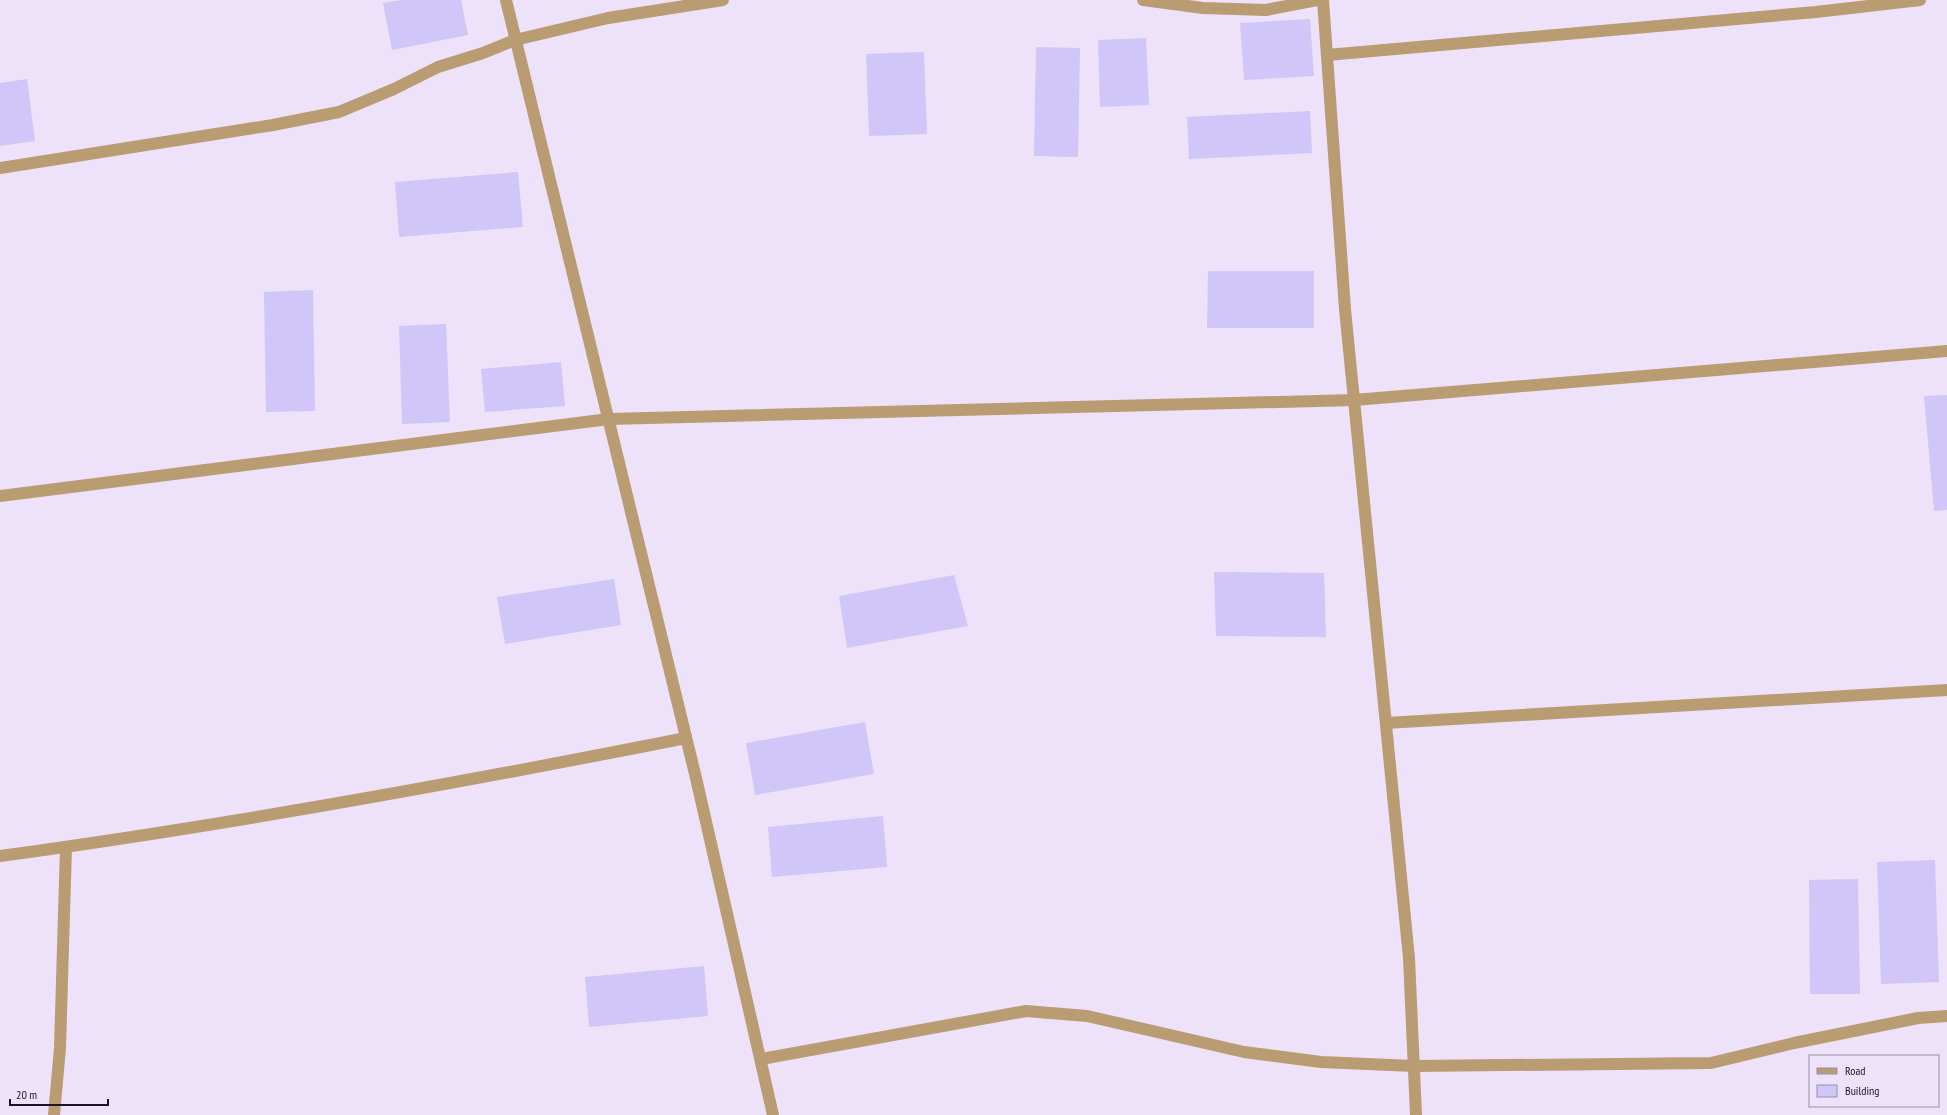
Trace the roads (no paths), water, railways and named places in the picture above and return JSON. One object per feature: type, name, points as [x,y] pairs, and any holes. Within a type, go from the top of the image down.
[{"type":"street","points":[[506,0],[686,738],[773,1115]]},
{"type":"street","points":[[0,168],[273,125],[339,112],[394,89],[438,67],[483,53],[516,40],[608,18],[723,0]]},
{"type":"street","points":[[1143,0],[1203,8],[1266,10],[1317,0]]},
{"type":"street","points":[[1323,0],[1345,309],[1409,958],[1416,1115]]},
{"type":"street","points":[[1327,55],[1816,12],[1920,0]]},
{"type":"street","points":[[0,496],[609,419],[1354,400],[1947,351]]},
{"type":"street","points":[[1386,723],[1947,690]]},
{"type":"street","points":[[0,856],[124,839],[493,776],[686,738]]},
{"type":"street","points":[[54,1115],[60,1048],[66,847]]},
{"type":"street","points":[[761,1059],[1026,1011],[1087,1016],[1252,1053],[1321,1062],[1414,1066],[1711,1063],[1794,1042],[1918,1018],[1947,1016]]}]
